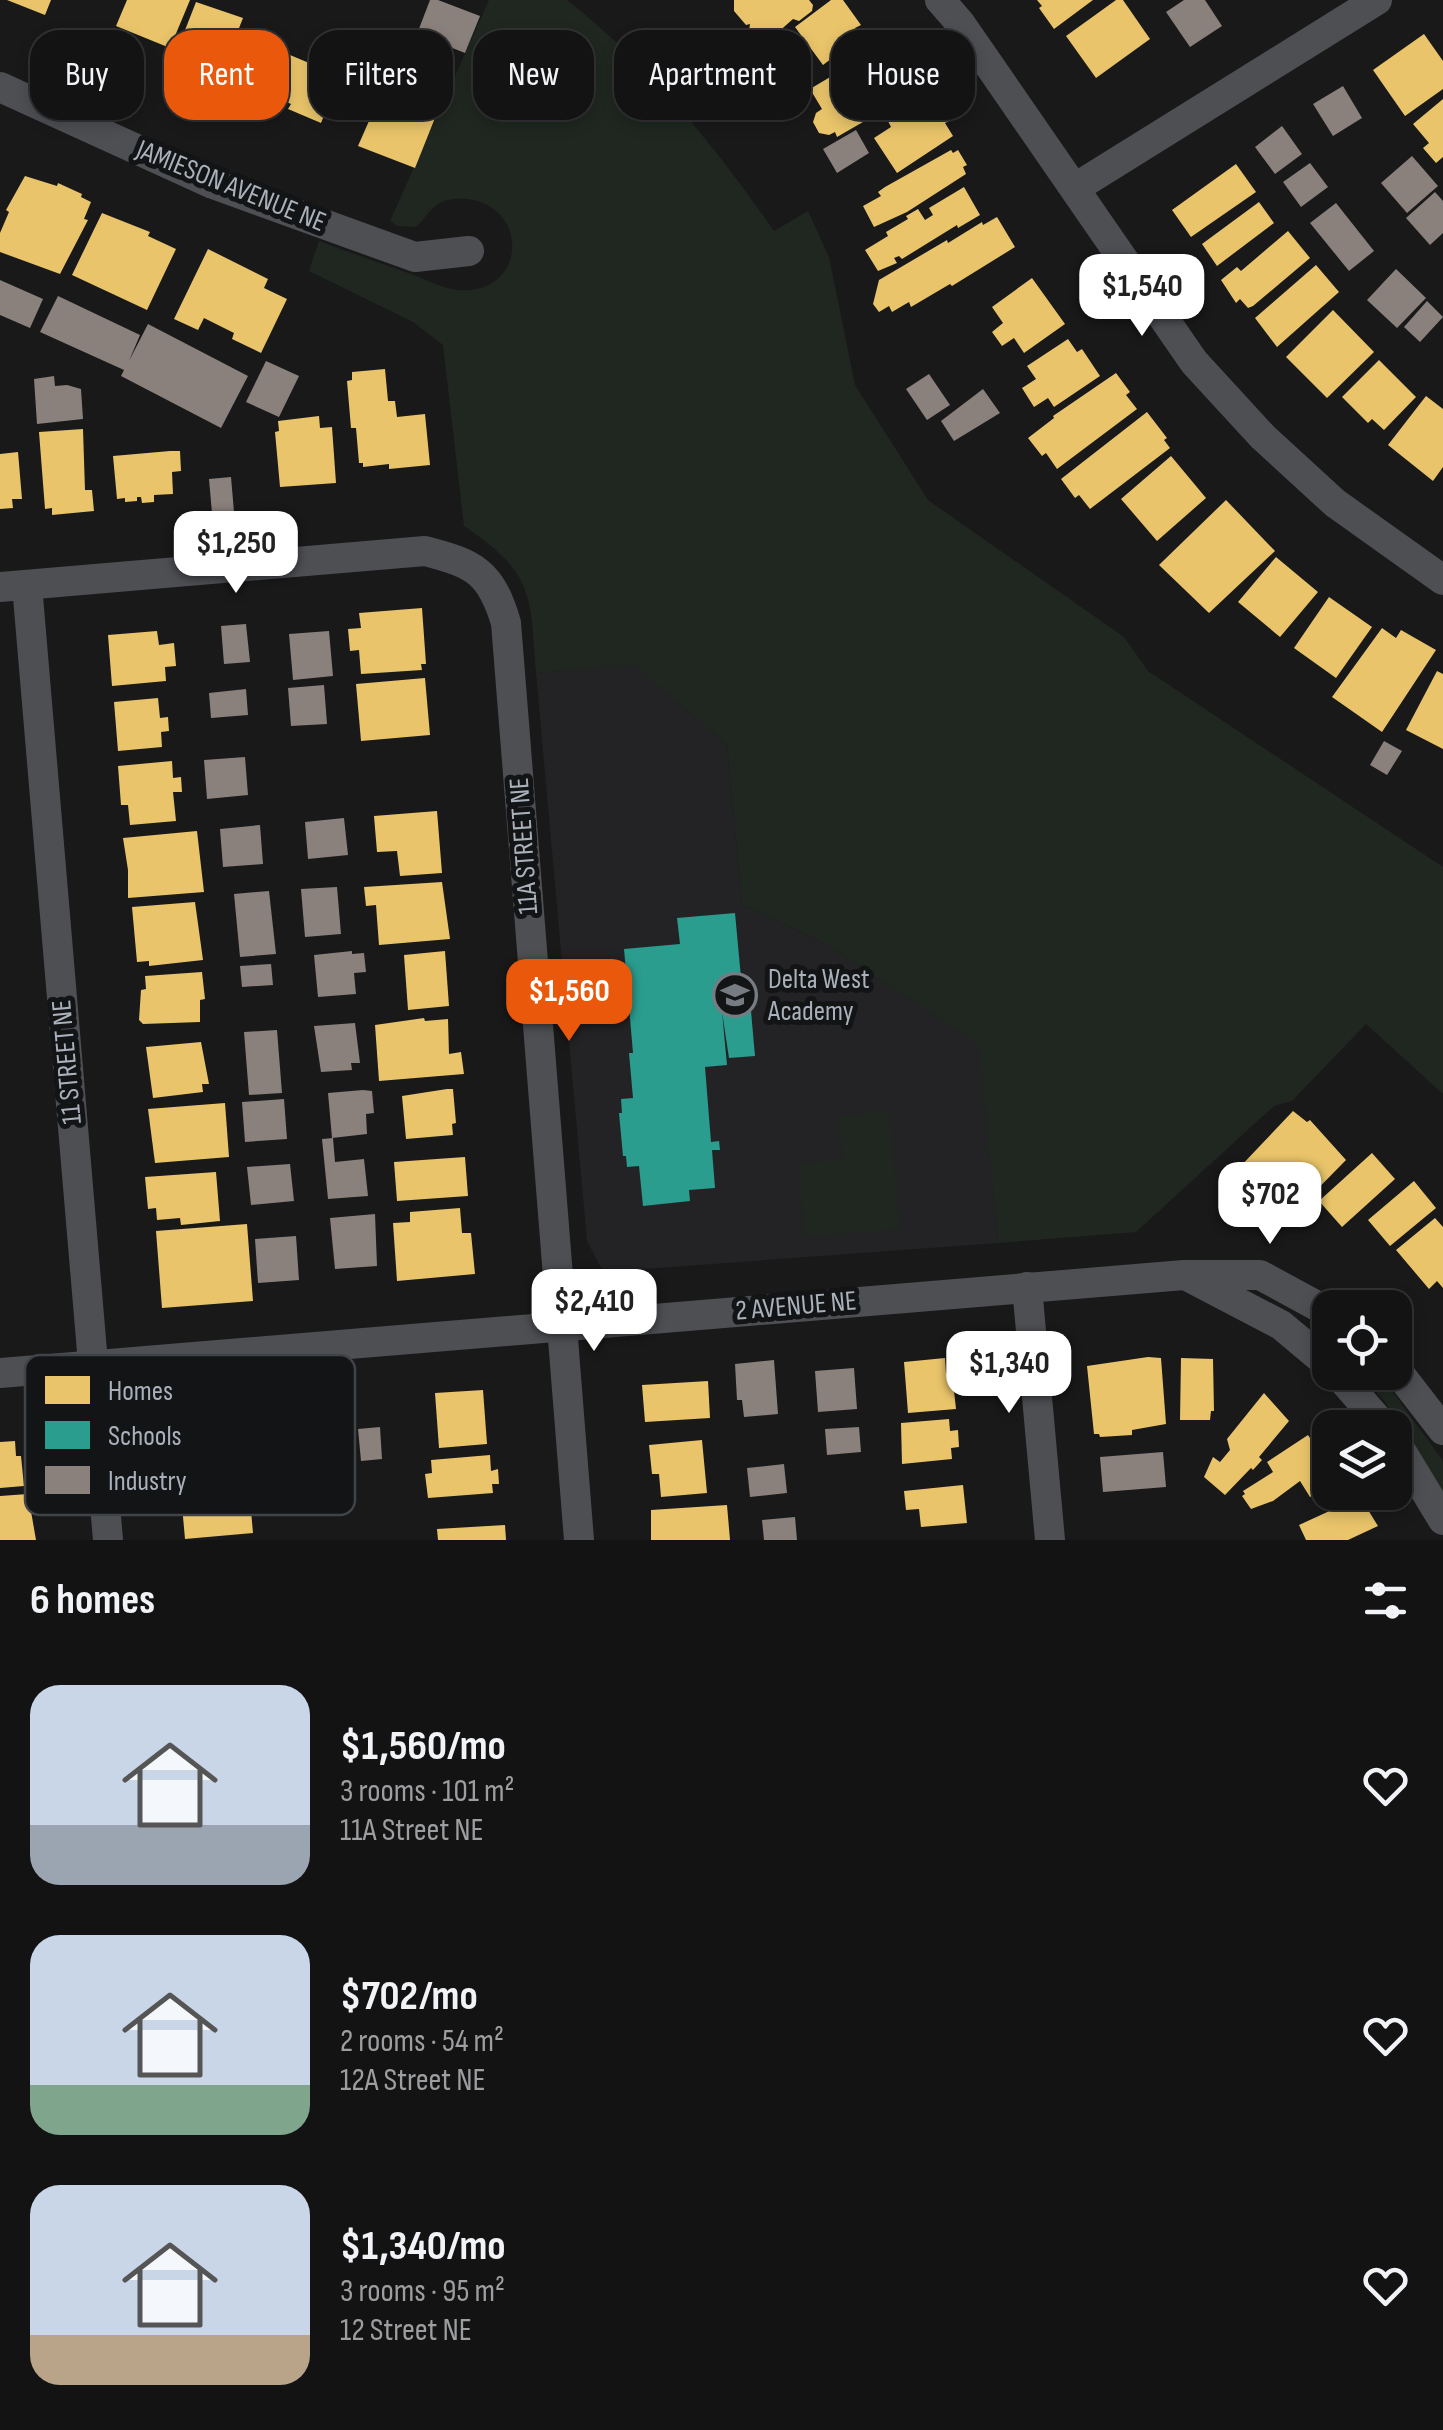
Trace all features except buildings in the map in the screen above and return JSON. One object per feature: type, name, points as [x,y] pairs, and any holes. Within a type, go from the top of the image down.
[{"type":"street","points":[[940,0],[960,22],[1194,362],[1263,436],[1335,503],[1443,580]]},
{"type":"street","points":[[1075,188],[1378,0]]},
{"type":"street","name":"JAMIESON AVENUE NE","points":[[0,87],[213,184],[416,257],[469,251]]},
{"type":"street","name":"11A STREET NE","points":[[13,586],[425,551],[470,564],[497,593],[506,623],[580,1540]]},
{"type":"street","name":"11 STREET NE","points":[[13,586],[91,1355]]},
{"type":"street","points":[[1184,1275],[1281,1325],[1312,1351]]},
{"type":"street","name":"2 AVENUE NE","points":[[203,1355],[1184,1275],[1260,1275],[1312,1304]]},
{"type":"street","points":[[1027,1287],[1050,1540]]},
{"type":"street","name":"2 AVENUE NE","points":[[0,1373],[25,1371]]},
{"type":"street","points":[[1352,1390],[1370,1410]]},
{"type":"street","points":[[1412,1390],[1443,1430]]},
{"type":"street","points":[[1412,1468],[1443,1520]]},
{"type":"street","name":"11 STREET NE","points":[[106,1515],[108,1540]]},
{"type":"shaded area","points":[[489,0],[567,0],[597,25],[614,40],[614,120],[689,120],[774,231],[808,211],[829,257],[855,385],[928,500],[1124,637],[1148,671],[1443,867],[1443,1094],[1366,1024],[1292,1101],[1274,1106],[1136,1232],[998,1243],[979,1045],[828,945],[742,904],[727,745],[633,664],[536,673],[524,587],[504,558],[464,526],[443,345],[413,322],[309,271],[319,241],[458,290],[481,288],[498,279],[508,265],[512,249],[510,232],[502,216],[487,205],[451,199],[434,207],[416,227],[397,226],[390,221],[435,120],[453,120],[453,80],[473,36],[473,120],[594,120],[594,30],[476,30]]},
{"type":"shaded area","name":"Delta West Academy","points":[[633,663],[727,745],[742,904],[828,945],[980,1045],[998,1243],[603,1272],[587,1241],[536,673]]},
{"type":"shaded area","points":[[889,1110],[900,1229],[804,1237],[798,1163],[843,1160],[838,1117]]},
{"type":"shaded area","points":[[1375,1390],[1391,1390],[1406,1410],[1390,1410]]},
{"type":"shaded area","points":[[1412,1418],[1443,1461],[1443,1491],[1412,1443]]},
{"type":"place","name":"Delta West Academy","points":[[735,995]]}]
